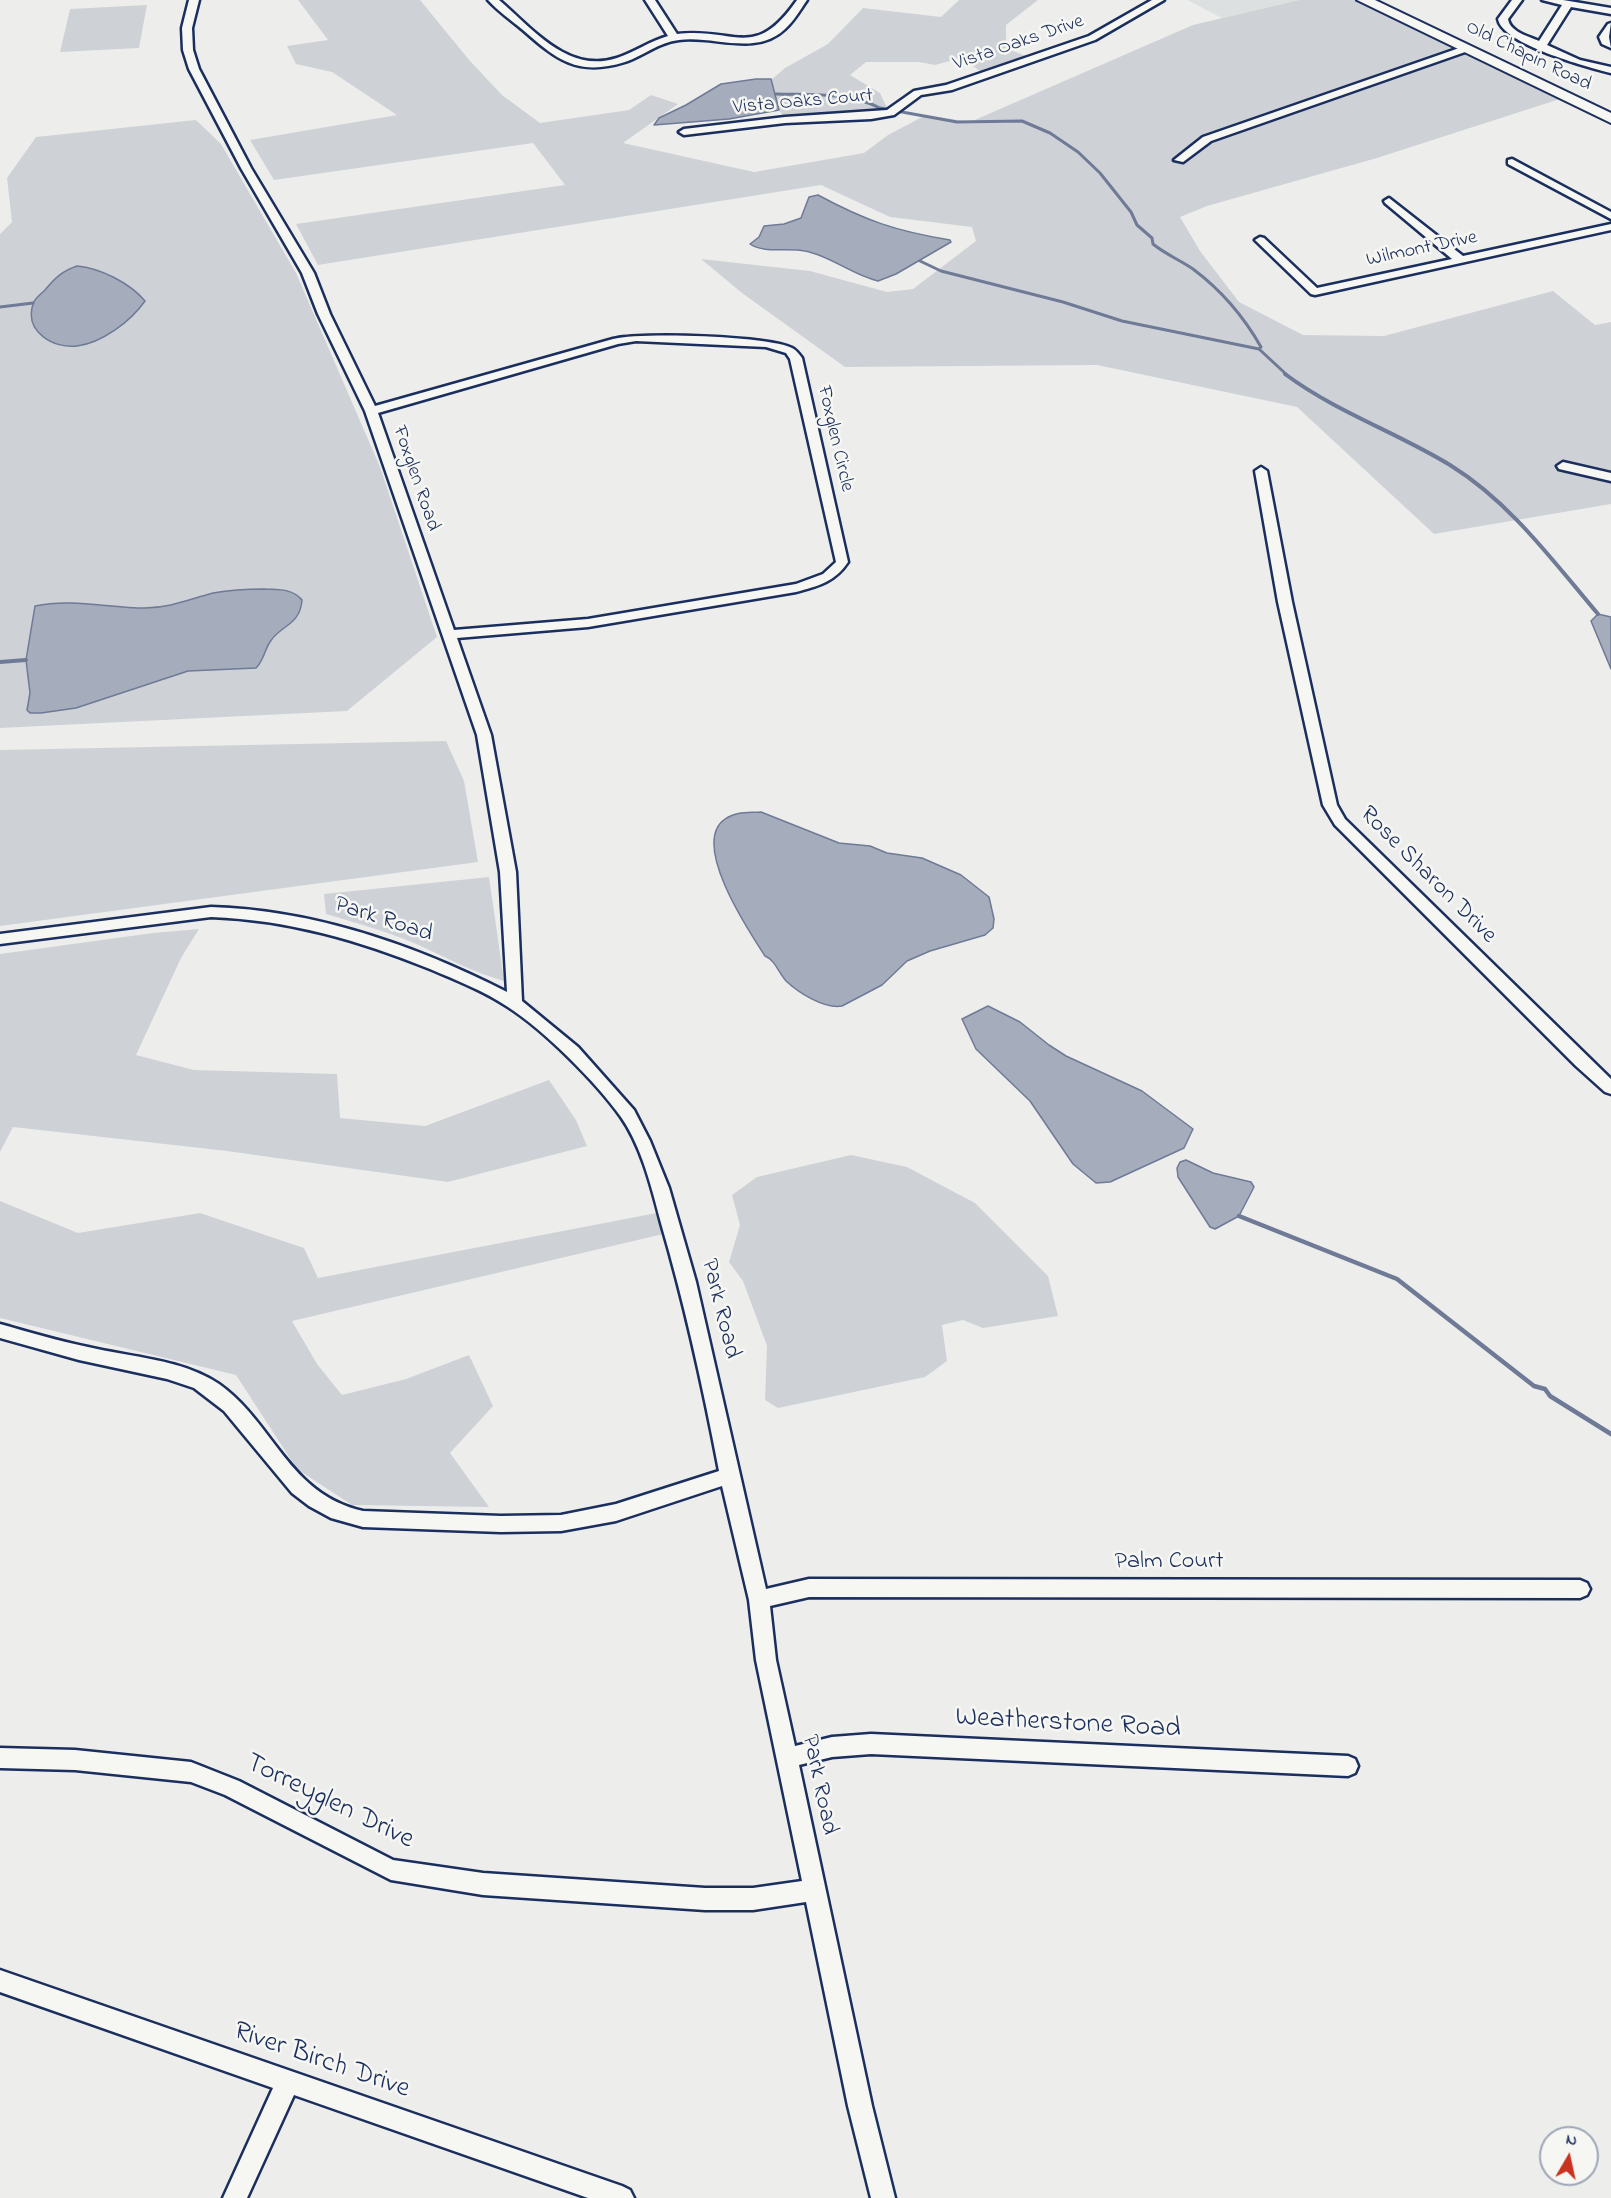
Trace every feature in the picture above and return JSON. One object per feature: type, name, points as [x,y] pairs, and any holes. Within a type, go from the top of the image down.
[{"type":"street","name":"Foxglen Road","points":[[194,0],[187,28],[188,50],[194,69],[246,168],[308,273],[324,314],[371,411],[484,735],[508,872],[515,984],[514,1004]]},
{"type":"street","points":[[493,0],[554,53],[572,61],[595,63],[618,61],[630,57],[655,42],[674,37],[696,36],[746,41],[759,39],[777,32],[802,0]]},
{"type":"street","points":[[650,0],[674,37]]},
{"type":"street","name":"Vista Oaks Drive","points":[[918,93],[948,88],[1092,38],[1160,0]]},
{"type":"street","name":"Old Chapin Road","points":[[1364,0],[1611,119]]},
{"type":"street","points":[[1517,0],[1503,19],[1504,25],[1515,35],[1577,62],[1611,70]]},
{"type":"street","points":[[1546,0],[1611,11]]},
{"type":"street","points":[[1541,46],[1568,4]]},
{"type":"street","points":[[1611,26],[1604,37],[1605,42],[1611,45]]},
{"type":"street","points":[[1179,160],[1207,139],[1465,49]]},
{"type":"street","name":"Vista Oaks Court","points":[[684,132],[785,120],[871,116],[894,110],[918,93]]},
{"type":"street","points":[[1512,162],[1611,216]]},
{"type":"street","points":[[1389,201],[1461,261]]},
{"type":"street","name":"Wilmont Drive","points":[[1260,240],[1315,292],[1611,227]]},
{"type":"street","name":"Foxglen Circle","points":[[371,411],[617,341],[636,338],[767,344],[790,351],[796,358],[842,562],[836,572],[827,579],[796,588],[588,623],[450,634]]},
{"type":"street","points":[[1563,466],[1611,477]]},
{"type":"street","name":"Rose Sharon Drive","points":[[1262,471],[1285,602],[1330,805],[1340,822],[1611,1088]]},
{"type":"street","name":"Park Road","points":[[0,939],[211,912],[291,919],[390,947],[464,977],[514,1004],[572,1051],[627,1114],[642,1141],[660,1188],[689,1291],[759,1600],[766,1660],[860,2106],[883,2198]]},
{"type":"street","points":[[0,1331],[79,1353],[176,1374],[203,1385],[226,1401],[239,1415],[293,1484],[309,1497],[341,1513],[358,1517],[385,1520],[541,1524],[568,1522],[600,1517],[730,1476]]},
{"type":"street","name":"Palm Court","points":[[759,1600],[809,1588],[1580,1589]]},
{"type":"street","name":"Weatherstone Road","points":[[787,1758],[832,1747],[871,1744],[1348,1766]]},
{"type":"street","name":"Torreyglen Drive","points":[[0,1758],[75,1760],[191,1772],[232,1788],[391,1870],[411,1874],[483,1884],[705,1899],[753,1899],[814,1890]]},
{"type":"street","name":"River Birch Drive","points":[[0,1981],[622,2198]]},
{"type":"street","points":[[235,2198],[278,2107],[287,2082]]},
{"type":"shaded area","points":[[298,0],[420,0],[470,61],[502,95],[540,123],[629,110],[651,95],[678,104],[623,143],[754,172],[864,153],[888,135],[926,115],[970,122],[1193,25],[1299,0],[1364,0],[1566,97],[1377,158],[1207,206],[1180,217],[1200,251],[1239,302],[1303,335],[1384,336],[1553,291],[1595,325],[1611,322],[1611,504],[1434,534],[1297,407],[1097,365],[845,367],[742,293],[701,259],[810,271],[887,292],[913,289],[976,241],[972,227],[890,217],[821,185],[318,265],[296,224],[565,185],[533,143],[274,180],[250,140],[397,115],[332,72],[296,64],[287,46],[328,40]]},
{"type":"shaded area","points":[[959,0],[1038,0],[1006,25],[1006,48],[1033,59],[986,75],[961,58],[935,65],[919,62],[866,62],[850,75],[880,93],[888,110],[783,116],[779,110],[771,80],[785,68],[828,44],[863,8],[941,17]]},
{"type":"shaded area","points":[[1187,0],[1299,0],[1222,18]]},
{"type":"shaded area","points":[[147,5],[139,48],[60,52],[70,9]]},
{"type":"shaded area","points":[[196,120],[221,144],[296,273],[380,467],[437,637],[347,711],[0,728],[0,234],[12,222],[7,178],[36,137]]},
{"type":"shaded area","points":[[446,741],[464,781],[478,862],[0,926],[0,750]]},
{"type":"shaded area","points":[[489,877],[504,981],[470,969],[403,939],[326,914],[324,894]]},
{"type":"shaded area","points":[[199,929],[181,958],[136,1055],[194,1070],[337,1074],[340,1118],[425,1126],[549,1080],[576,1120],[587,1146],[448,1182],[227,1151],[13,1127],[0,1152],[0,954]]},
{"type":"shaded area","points":[[851,1155],[907,1167],[975,1203],[1048,1276],[1058,1316],[983,1328],[963,1320],[942,1325],[947,1361],[925,1377],[778,1408],[765,1400],[767,1346],[743,1281],[729,1262],[740,1225],[732,1195],[757,1177]]},
{"type":"shaded area","points":[[0,1201],[78,1233],[200,1213],[304,1248],[318,1278],[667,1211],[672,1232],[292,1321],[317,1364],[342,1395],[406,1379],[469,1355],[493,1406],[450,1453],[489,1507],[352,1505],[297,1469],[236,1375],[0,1318]]},
{"type":"water","points":[[771,79],[779,110],[729,119],[654,125],[659,118],[721,84]]},
{"type":"water","points":[[818,195],[851,212],[882,224],[951,242],[896,274],[878,281],[815,253],[798,250],[769,250],[750,244],[759,237],[764,226],[784,224],[801,218],[809,197]]},
{"type":"water","points":[[77,266],[86,267],[114,278],[131,288],[145,301],[132,316],[106,336],[77,346],[59,345],[43,337],[33,323],[31,314],[34,302],[59,275]]},
{"type":"water","points":[[264,589],[294,593],[302,600],[298,615],[274,636],[256,668],[188,671],[76,708],[41,713],[30,713],[27,710],[30,693],[26,660],[35,606],[76,603],[154,608],[213,593]]},
{"type":"water","points":[[1598,614],[1611,617],[1611,669],[1591,621]]},
{"type":"water","points":[[761,812],[839,843],[870,846],[887,853],[922,858],[961,875],[989,897],[994,919],[993,928],[985,935],[930,951],[907,961],[882,985],[842,1006],[827,1005],[812,999],[786,981],[774,963],[765,956],[736,908],[718,866],[714,847],[716,831],[725,819],[738,814]]},
{"type":"water","points":[[988,1006],[1020,1022],[1066,1056],[1142,1091],[1193,1129],[1184,1148],[1110,1182],[1096,1183],[1073,1164],[1030,1101],[976,1049],[962,1019]]},
{"type":"water","points":[[1186,1160],[1213,1173],[1251,1182],[1254,1187],[1239,1216],[1215,1229],[1210,1227],[1178,1177],[1177,1168],[1180,1162]]},
{"type":"waterway","points":[[776,94],[855,99],[880,108],[957,122],[1022,121],[1050,133],[1078,152],[1100,173],[1131,212],[1137,225],[1152,238],[1153,244],[1193,269],[1222,295],[1247,325],[1261,347],[1259,349]]},
{"type":"waterway","points":[[920,261],[941,271],[1063,302],[1122,321],[1259,349]]},
{"type":"waterway","points":[[0,307],[33,303]]},
{"type":"waterway","points":[[1259,349],[1287,375]]},
{"type":"waterway","points":[[1285,374],[1325,400],[1429,453],[1472,480],[1492,496],[1530,534],[1598,614]]},
{"type":"waterway","points":[[0,662],[26,660]]},
{"type":"waterway","points":[[1239,1216],[1397,1279],[1534,1386],[1545,1389],[1550,1396],[1611,1434]]}]
